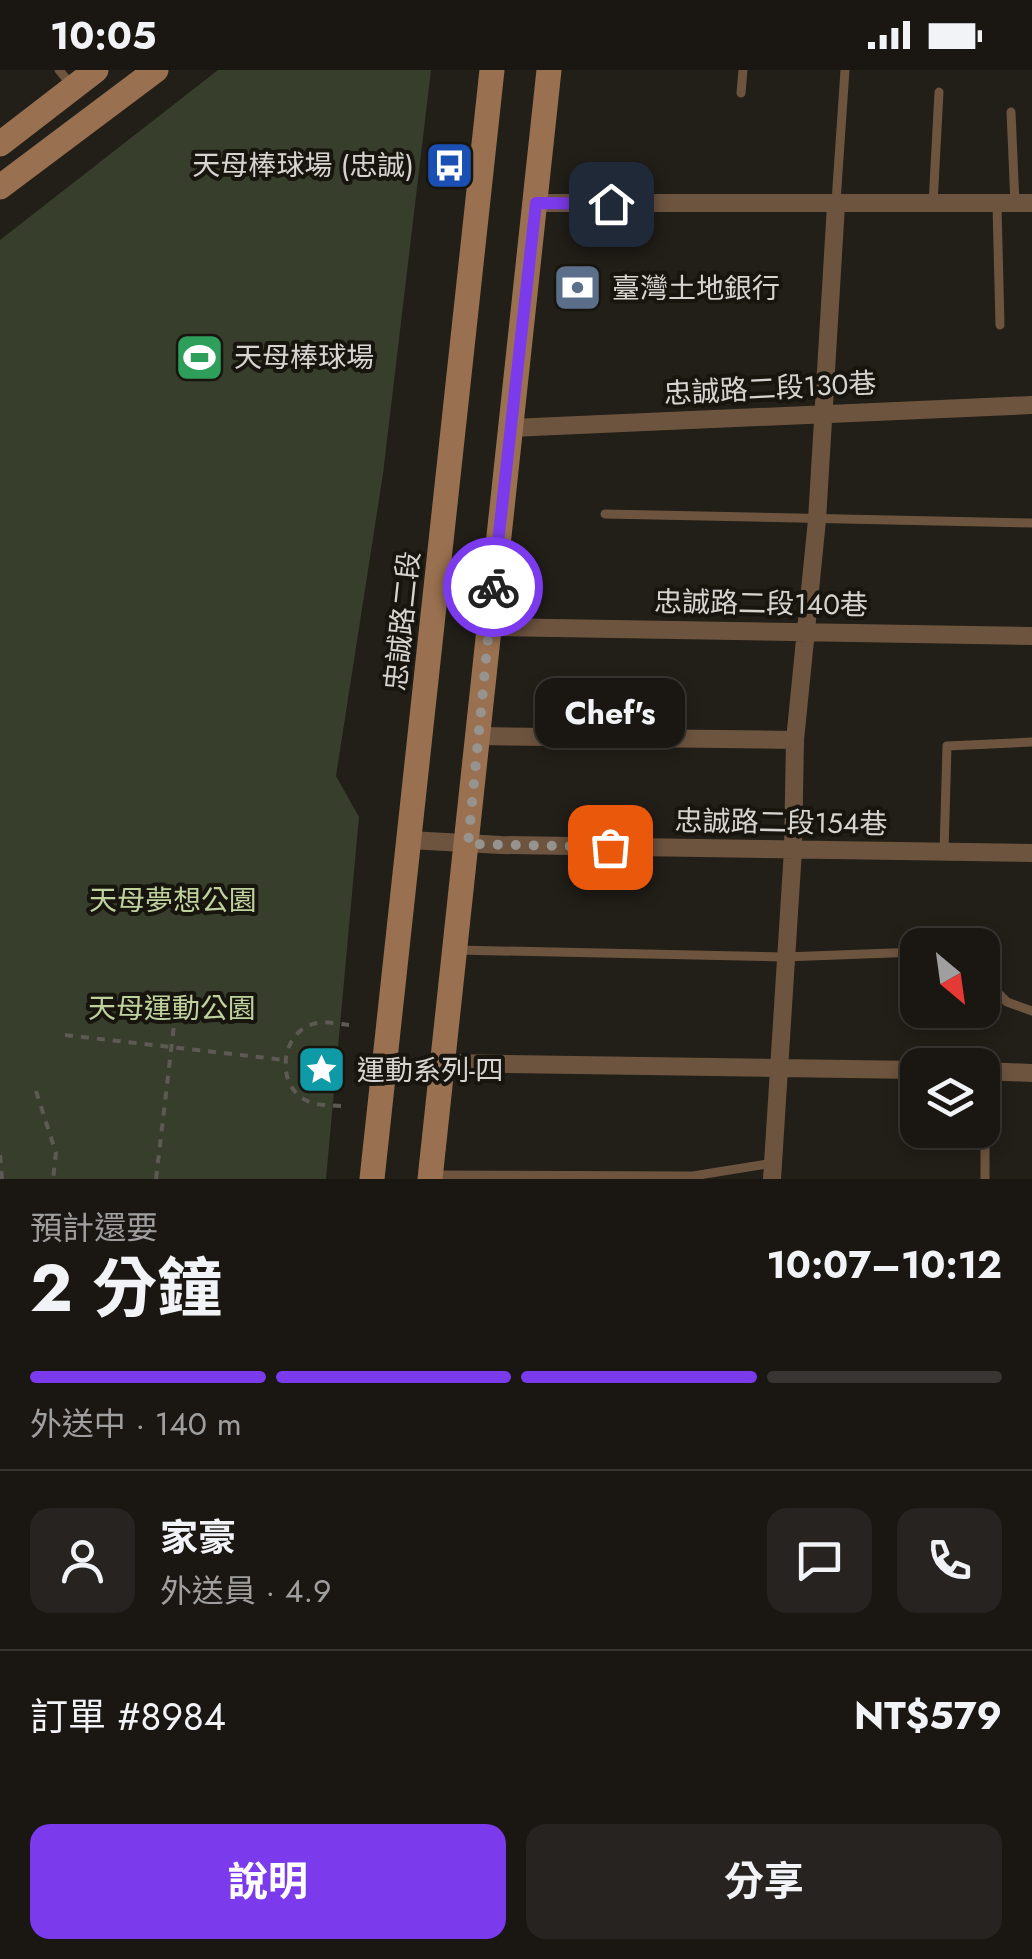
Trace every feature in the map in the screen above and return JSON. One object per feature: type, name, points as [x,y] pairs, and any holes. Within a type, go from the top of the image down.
[{"type":"street","points":[[0,144],[66,79],[96,70]]},
{"type":"street","points":[[0,187],[156,70]]},
{"type":"street","name":"忠誠路二段","points":[[372,1179],[492,70]]},
{"type":"street","points":[[430,1177],[549,70]]},
{"type":"street","points":[[536,203],[1015,205]]},
{"type":"street","points":[[772,1171],[793,850],[795,740],[817,520],[836,204]]},
{"type":"street","name":"忠誠路二段130巷","points":[[510,428],[1032,405]]},
{"type":"street","name":"忠誠路二段140巷","points":[[489,627],[1032,636]]},
{"type":"street","points":[[477,736],[795,740]]},
{"type":"street","name":"忠誠路二段154巷","points":[[409,840],[1032,854]]},
{"type":"street","points":[[442,1062],[900,1070]]},
{"type":"street","points":[[1000,1072],[1032,1073]]},
{"type":"lane","points":[[741,93],[743,70]]},
{"type":"lane","points":[[836,204],[845,70]]},
{"type":"lane","points":[[933,204],[939,92]]},
{"type":"lane","points":[[1000,325],[1015,205],[1012,112]]},
{"type":"lane","points":[[606,514],[1032,523]]},
{"type":"lane","points":[[944,852],[947,746],[1032,742]]},
{"type":"lane","points":[[455,950],[784,958],[900,953]]},
{"type":"lane","points":[[1000,995],[1007,1002],[1032,1011]]},
{"type":"lane","points":[[985,1148],[985,1179]]},
{"type":"lane","points":[[430,1177],[693,1176],[735,1166],[772,1171]]},
{"type":"path","points":[[156,1179],[178,991]]},
{"type":"path","points":[[342,1106],[311,1103],[302,1097],[288,1080],[285,1060],[292,1040],[308,1026],[349,1025]]},
{"type":"path","points":[[65,1035],[285,1060]]},
{"type":"path","points":[[36,1092],[56,1154],[53,1179]]},
{"type":"path","points":[[0,1155],[2,1179]]},
{"type":"green space","name":"天母棒球場","points":[[218,70],[431,70],[383,474],[336,776],[359,817],[326,1179],[0,1179],[0,240]]},
{"type":"way so far","points":[[493,587],[468,844],[610,847]]},
{"type":"place","name":"天母棒球場 (忠誠)","points":[[449,165]]},
{"type":"place","name":"臺灣土地銀行","points":[[577,288]]},
{"type":"place","name":"天母棒球場","points":[[199,357]]},
{"type":"place","name":"Chef's","points":[[610,847]]},
{"type":"place","name":"運動系列-四","points":[[322,1070]]},
{"type":"route","points":[[493,587],[536,203],[611,204]]},
{"type":"park label","name":"天母夢想公園","points":[[173,900]]},
{"type":"park label","name":"天母運動公園","points":[[172,1008]]}]
